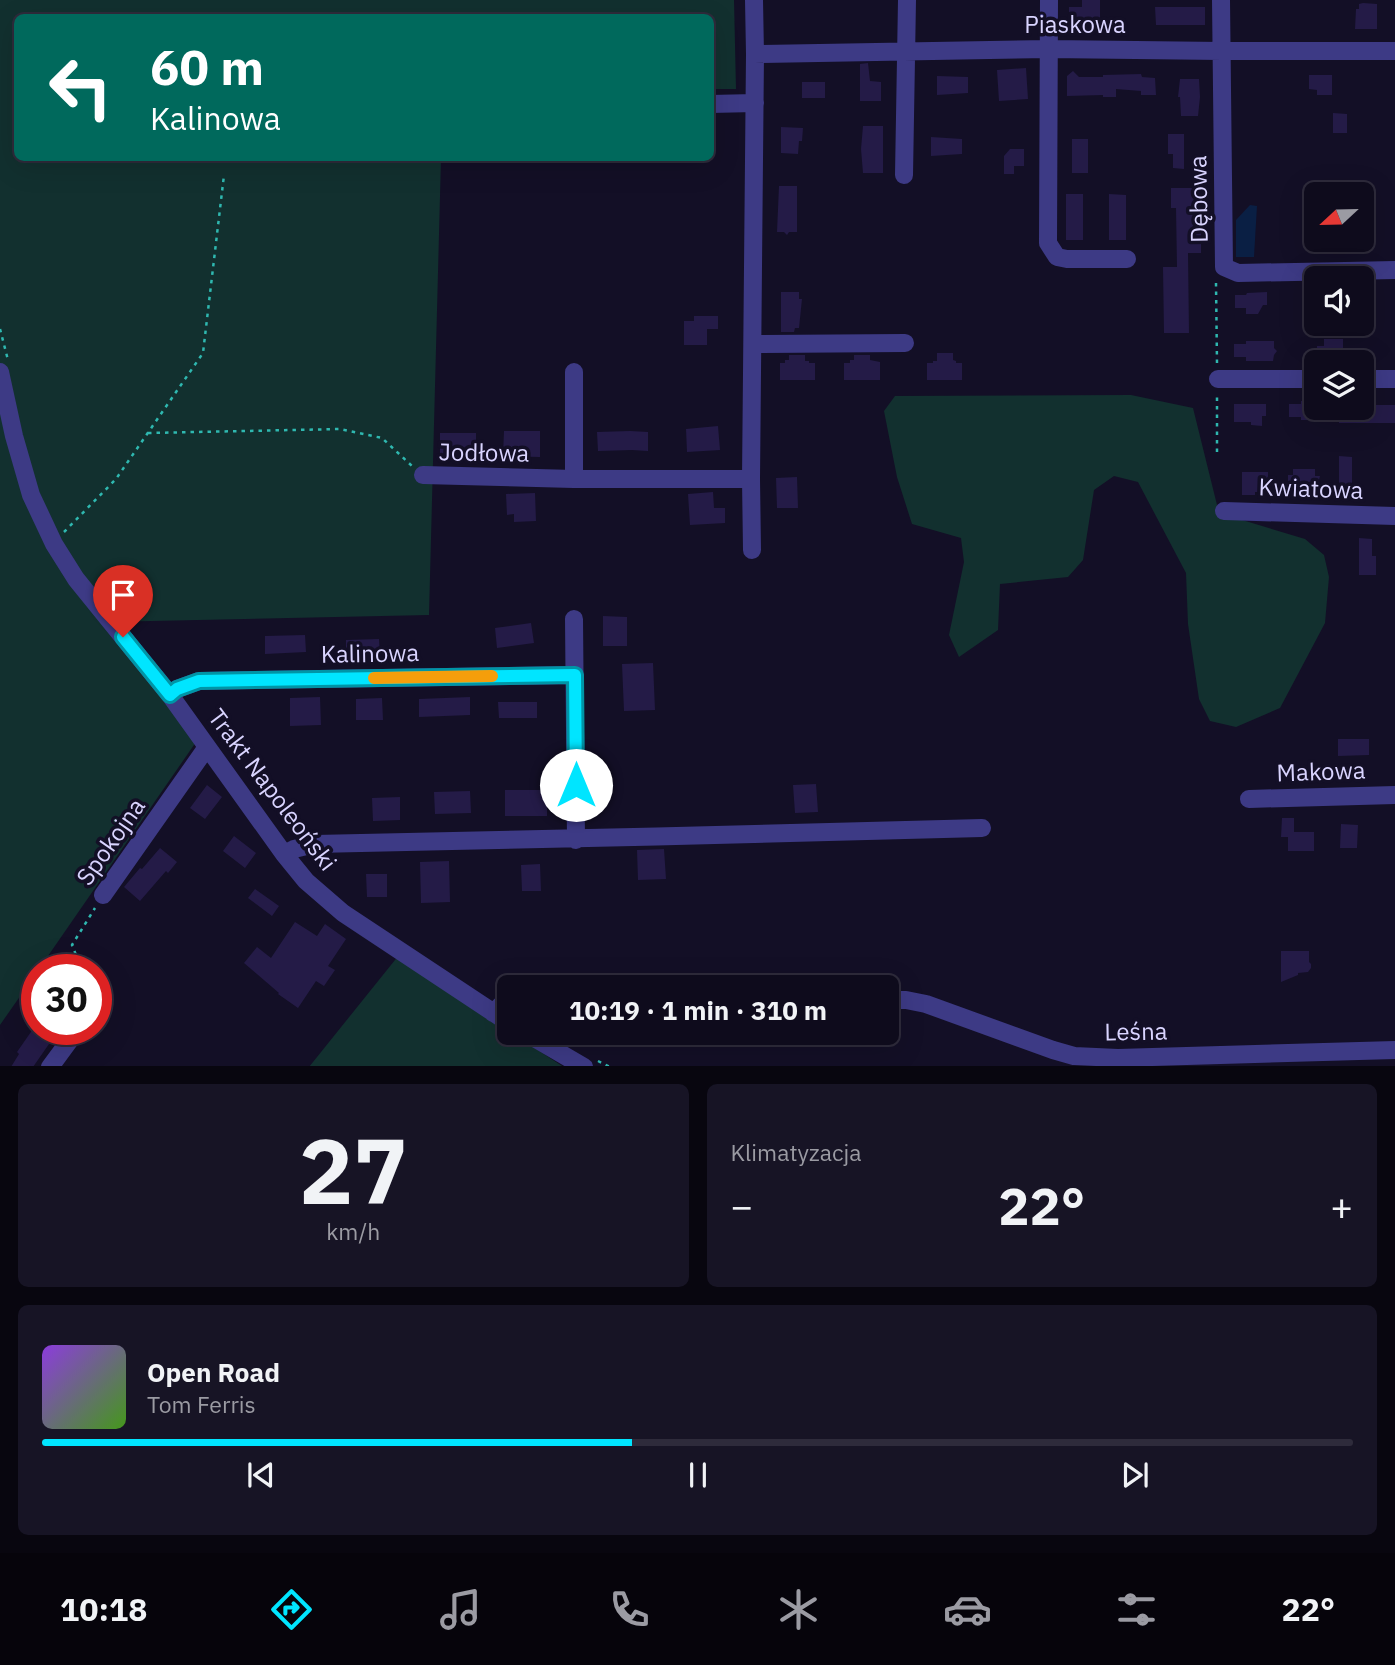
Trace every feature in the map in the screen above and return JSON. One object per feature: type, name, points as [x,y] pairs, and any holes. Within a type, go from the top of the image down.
[{"type":"street","points":[[752,550],[754,0]]},
{"type":"street","points":[[904,175],[907,0]]},
{"type":"street","points":[[1049,0],[1048,243],[1057,257],[1128,259]]},
{"type":"street","name":"Dębowa","points":[[1221,0],[1224,267],[1238,274],[1395,270]]},
{"type":"street","name":"Piaskowa","points":[[755,54],[1049,49],[1395,51]]},
{"type":"street","points":[[714,104],[755,103]]},
{"type":"street","points":[[753,344],[905,343]]},
{"type":"street","name":"Trakt Napoleoński","points":[[5,370],[14,436],[31,495],[54,544],[76,579],[170,695],[284,854],[306,881],[343,913],[497,1016]]},
{"type":"street","points":[[574,479],[575,372]]},
{"type":"street","points":[[1218,379],[1304,379]]},
{"type":"street","points":[[1374,379],[1395,379]]},
{"type":"street","name":"Jodłowa","points":[[422,475],[574,479],[751,479]]},
{"type":"street","name":"Kwiatowa","points":[[1224,511],[1395,516]]},
{"type":"street","points":[[574,619],[576,840]]},
{"type":"street","name":"Kalinowa","points":[[170,695],[177,689],[199,681],[575,675]]},
{"type":"street","name":"Spokojna","points":[[103,895],[207,747]]},
{"type":"street","name":"Makowa","points":[[1249,799],[1395,794]]},
{"type":"street","points":[[284,854],[315,844],[576,840],[982,828]]},
{"type":"street","name":"Leśna","points":[[899,1000],[926,1004],[1074,1056],[1118,1058],[1395,1050]]},
{"type":"street","points":[[493,1013],[497,1009]]},
{"type":"street","points":[[50,1066],[66,1045]]},
{"type":"street","points":[[547,1045],[584,1066]]},
{"type":"path","points":[[54,544],[116,479],[203,353],[224,176]]},
{"type":"path","points":[[1217,452],[1216,283],[1224,267]]},
{"type":"path","points":[[0,329],[5,370]]},
{"type":"path","name":"Jodłowa","points":[[148,433],[340,429],[382,438],[422,475]]},
{"type":"path","name":"Spokojna","points":[[76,954],[72,945],[103,895]]},
{"type":"green space","points":[[0,0],[734,0],[736,89],[714,89],[714,14],[14,14],[14,161],[441,161],[429,615],[105,622],[196,742],[49,954],[21,954],[21,995],[0,1025]]},
{"type":"green space","points":[[1131,395],[1193,408],[1219,513],[1305,539],[1324,555],[1329,577],[1325,623],[1280,708],[1236,727],[1210,721],[1199,699],[1188,624],[1186,573],[1138,482],[1114,476],[1094,490],[1083,560],[1068,577],[1000,584],[998,630],[959,657],[949,635],[964,562],[961,538],[912,524],[897,477],[884,411],[895,396]]},
{"type":"green space","points":[[399,955],[497,1022],[497,1045],[530,1045],[562,1066],[310,1066]]},
{"type":"water","points":[[1250,205],[1257,206],[1254,257],[1236,257],[1236,220]]},
{"type":"building","points":[[1082,0],[1100,0],[1100,27],[1069,24],[1069,7],[1082,7]]},
{"type":"building","points":[[1363,3],[1377,4],[1377,29],[1355,29],[1356,9]]},
{"type":"building","points":[[1155,7],[1205,7],[1205,25],[1156,25]]},
{"type":"building","points":[[868,63],[870,81],[881,82],[881,101],[860,101],[860,64]]},
{"type":"building","points":[[1026,68],[1028,99],[999,101],[997,70]]},
{"type":"building","points":[[1073,71],[1079,77],[1141,74],[1142,77],[1155,78],[1156,95],[1141,95],[1141,91],[1116,89],[1116,97],[1067,96],[1067,76]]},
{"type":"building","points":[[1309,75],[1332,75],[1332,95],[1317,95],[1317,90],[1309,89]]},
{"type":"building","points":[[937,76],[968,77],[968,93],[937,95]]},
{"type":"building","points":[[1180,79],[1199,79],[1198,116],[1181,116],[1178,97]]},
{"type":"building","points":[[802,82],[825,82],[825,98],[802,98]]},
{"type":"building","points":[[1333,113],[1347,114],[1347,133],[1333,133]]},
{"type":"building","points":[[863,126],[883,126],[883,173],[863,173]]},
{"type":"building","points":[[781,127],[803,128],[798,154],[781,153]]},
{"type":"building","points":[[1168,134],[1184,134],[1184,169],[1173,168],[1173,154],[1168,154]]},
{"type":"building","points":[[931,137],[962,139],[962,154],[931,156]]},
{"type":"building","points":[[1072,139],[1088,139],[1088,173],[1072,173]]},
{"type":"building","points":[[1010,149],[1024,149],[1024,166],[1014,166],[1014,174],[1004,174],[1004,156]]},
{"type":"building","points":[[779,186],[797,186],[797,232],[789,232],[787,235],[777,232]]},
{"type":"building","points":[[1171,188],[1196,188],[1196,224],[1201,224],[1201,253],[1188,253],[1189,333],[1164,333],[1163,267],[1177,267],[1176,208],[1171,208]]},
{"type":"building","points":[[1066,194],[1083,194],[1083,240],[1066,240]]},
{"type":"building","points":[[1109,194],[1126,195],[1126,240],[1109,240]]},
{"type":"building","points":[[781,292],[799,292],[799,299],[802,299],[799,328],[795,328],[794,332],[781,332]]},
{"type":"building","points":[[1267,292],[1267,305],[1263,305],[1258,314],[1246,314],[1246,308],[1235,308],[1235,295]]},
{"type":"building","points":[[694,316],[718,316],[718,329],[707,329],[707,345],[684,345],[684,321],[694,321]]},
{"type":"building","points":[[1324,339],[1343,339],[1345,350],[1317,350],[1317,346],[1324,346]]},
{"type":"building","points":[[1246,341],[1274,341],[1277,351],[1273,361],[1246,361],[1246,357],[1234,357],[1234,344],[1246,344]]},
{"type":"building","points":[[937,353],[953,353],[953,360],[962,363],[962,380],[927,380],[927,363],[937,361]]},
{"type":"building","points":[[789,355],[805,355],[805,361],[815,363],[815,380],[780,380],[780,363],[789,360]]},
{"type":"building","points":[[854,355],[870,355],[870,360],[880,362],[880,380],[844,380],[844,363],[854,360]]},
{"type":"building","points":[[1301,401],[1304,401],[1304,420],[1301,420],[1301,417],[1289,417],[1289,404],[1301,404]]},
{"type":"building","points":[[1234,404],[1266,404],[1266,416],[1262,416],[1262,426],[1251,425],[1251,422],[1234,422]]},
{"type":"building","points":[[1374,405],[1395,405],[1395,423],[1339,423],[1339,420],[1374,420]]},
{"type":"building","points":[[718,426],[720,450],[687,452],[686,429]]},
{"type":"building","points":[[504,431],[540,431],[540,457],[503,456]]},
{"type":"building","points":[[597,432],[648,432],[648,451],[598,451]]},
{"type":"building","points":[[440,433],[476,433],[476,458],[440,458]]},
{"type":"building","points":[[1339,456],[1352,457],[1352,495],[1339,494]]},
{"type":"building","points":[[1293,469],[1315,469],[1315,476],[1320,476],[1316,492],[1299,489],[1299,497],[1288,497],[1288,475],[1293,475]]},
{"type":"building","points":[[1242,472],[1268,472],[1268,492],[1242,495]]},
{"type":"building","points":[[797,477],[798,508],[777,508],[776,478]]},
{"type":"building","points":[[713,492],[714,508],[725,508],[725,523],[690,525],[688,494]]},
{"type":"building","points":[[535,493],[536,521],[514,522],[514,514],[507,515],[506,494]]},
{"type":"building","points":[[1359,538],[1372,539],[1376,575],[1359,575]]},
{"type":"building","points":[[603,616],[627,617],[627,646],[603,646]]},
{"type":"building","points":[[531,623],[534,643],[497,648],[495,628]]},
{"type":"building","points":[[305,635],[306,652],[265,654],[265,636]]},
{"type":"building","points":[[379,639],[380,656],[346,658],[346,640]]},
{"type":"building","points":[[653,663],[655,710],[624,711],[622,664]]},
{"type":"building","points":[[320,697],[321,725],[290,726],[290,698]]},
{"type":"building","points":[[470,697],[470,715],[419,717],[419,699]]},
{"type":"building","points":[[382,698],[383,720],[356,720],[356,699]]},
{"type":"building","points":[[498,702],[537,702],[537,718],[499,718]]},
{"type":"building","points":[[1338,739],[1369,739],[1369,755],[1338,756]]},
{"type":"building","points":[[816,784],[818,812],[795,813],[793,785]]},
{"type":"building","points":[[207,785],[222,797],[205,819],[190,808]]},
{"type":"building","points":[[505,790],[547,790],[547,816],[505,816]]},
{"type":"building","points":[[470,791],[471,813],[435,814],[434,792]]},
{"type":"building","points":[[400,797],[400,820],[373,821],[372,798]]},
{"type":"building","points":[[1282,818],[1294,818],[1294,832],[1314,832],[1314,851],[1288,851],[1288,837],[1281,837]]},
{"type":"building","points":[[1341,824],[1358,825],[1357,848],[1340,848]]},
{"type":"building","points":[[234,836],[256,853],[245,868],[223,851]]},
{"type":"building","points":[[160,848],[177,862],[140,901],[124,887]]},
{"type":"building","points":[[664,849],[666,879],[638,880],[637,850]]},
{"type":"building","points":[[449,861],[450,902],[421,903],[420,862]]},
{"type":"building","points":[[540,864],[541,891],[522,891],[521,865]]},
{"type":"building","points":[[366,874],[387,874],[387,897],[367,897]]},
{"type":"building","points":[[255,889],[279,906],[272,916],[248,898]]},
{"type":"building","points":[[295,922],[317,936],[325,924],[346,939],[328,966],[335,970],[324,986],[316,981],[298,1008],[244,963],[257,947],[271,958]]},
{"type":"building","points":[[1281,951],[1309,951],[1311,968],[1308,972],[1298,973],[1281,982]]},
{"type":"building","points":[[22,1045],[48,1045],[34,1066],[12,1066],[19,1054],[17,1052]]},
{"type":"slow traffic","points":[[374,678],[492,676]]},
{"type":"route","points":[[123,637],[170,695],[177,689],[199,681],[575,675],[576,785]]}]
